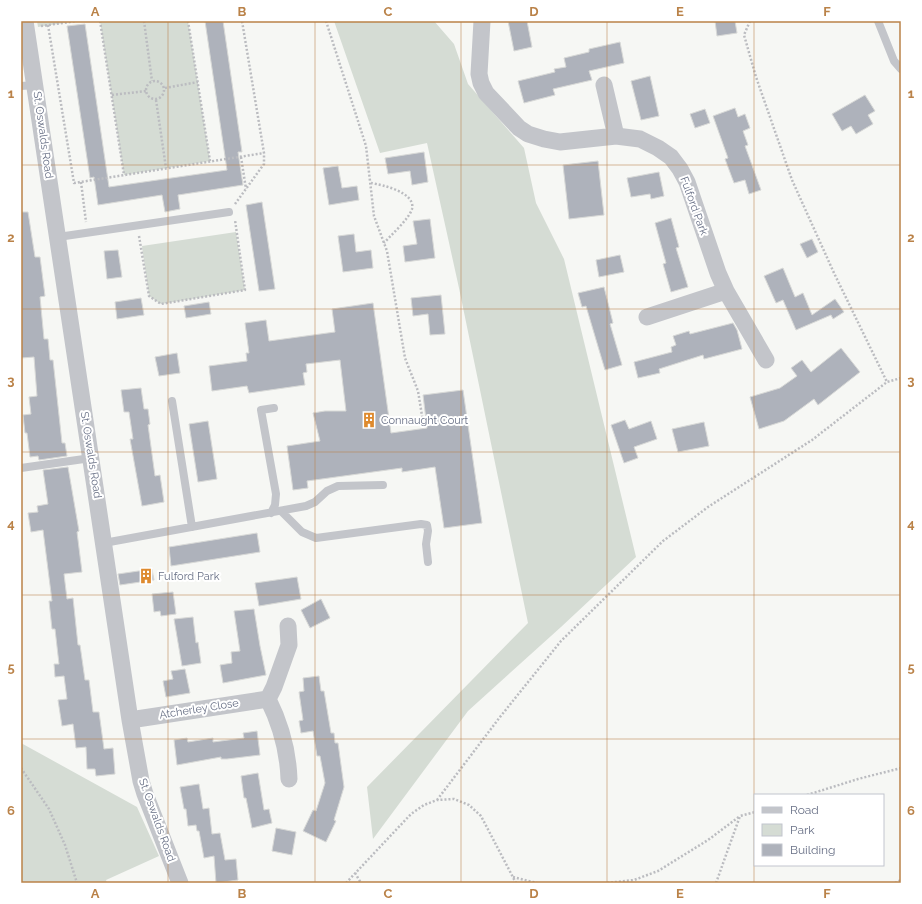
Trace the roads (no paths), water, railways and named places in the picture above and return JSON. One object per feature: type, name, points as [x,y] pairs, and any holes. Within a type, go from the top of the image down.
[{"type":"street","name":"Fulford Park","points":[[482,21],[479,74],[481,83],[486,93],[519,128],[528,134],[560,142],[616,136],[640,139],[658,148],[670,157],[680,168],[687,182],[718,273],[726,291],[766,360]]},
{"type":"street","name":"St. Oswalds Road","points":[[26,25],[28,86],[58,237],[130,720],[141,781],[180,883]]},
{"type":"street","points":[[604,85],[616,136]]},
{"type":"street","points":[[647,317],[726,291]]},
{"type":"street","points":[[288,626],[289,645],[274,687],[268,699],[276,716],[289,760],[289,779]]},
{"type":"street","name":"Atcherley Close","points":[[130,720],[268,699]]},
{"type":"lane","points":[[878,21],[894,61],[901,69]]},
{"type":"lane","points":[[58,237],[229,212]]},
{"type":"lane","points":[[172,401],[192,527]]},
{"type":"lane","points":[[271,513],[275,505],[276,494],[261,410],[274,408]]},
{"type":"lane","points":[[21,468],[91,458]]},
{"type":"lane","points":[[104,543],[306,506],[315,502],[327,491],[338,486],[383,485]]},
{"type":"lane","points":[[282,511],[302,532],[316,538],[421,524],[427,525],[428,531],[426,544],[428,562]]},
{"type":"place","name":"Connaught Court","points":[[369,420]]},
{"type":"place","name":"Fulford Park","points":[[146,576]]}]
